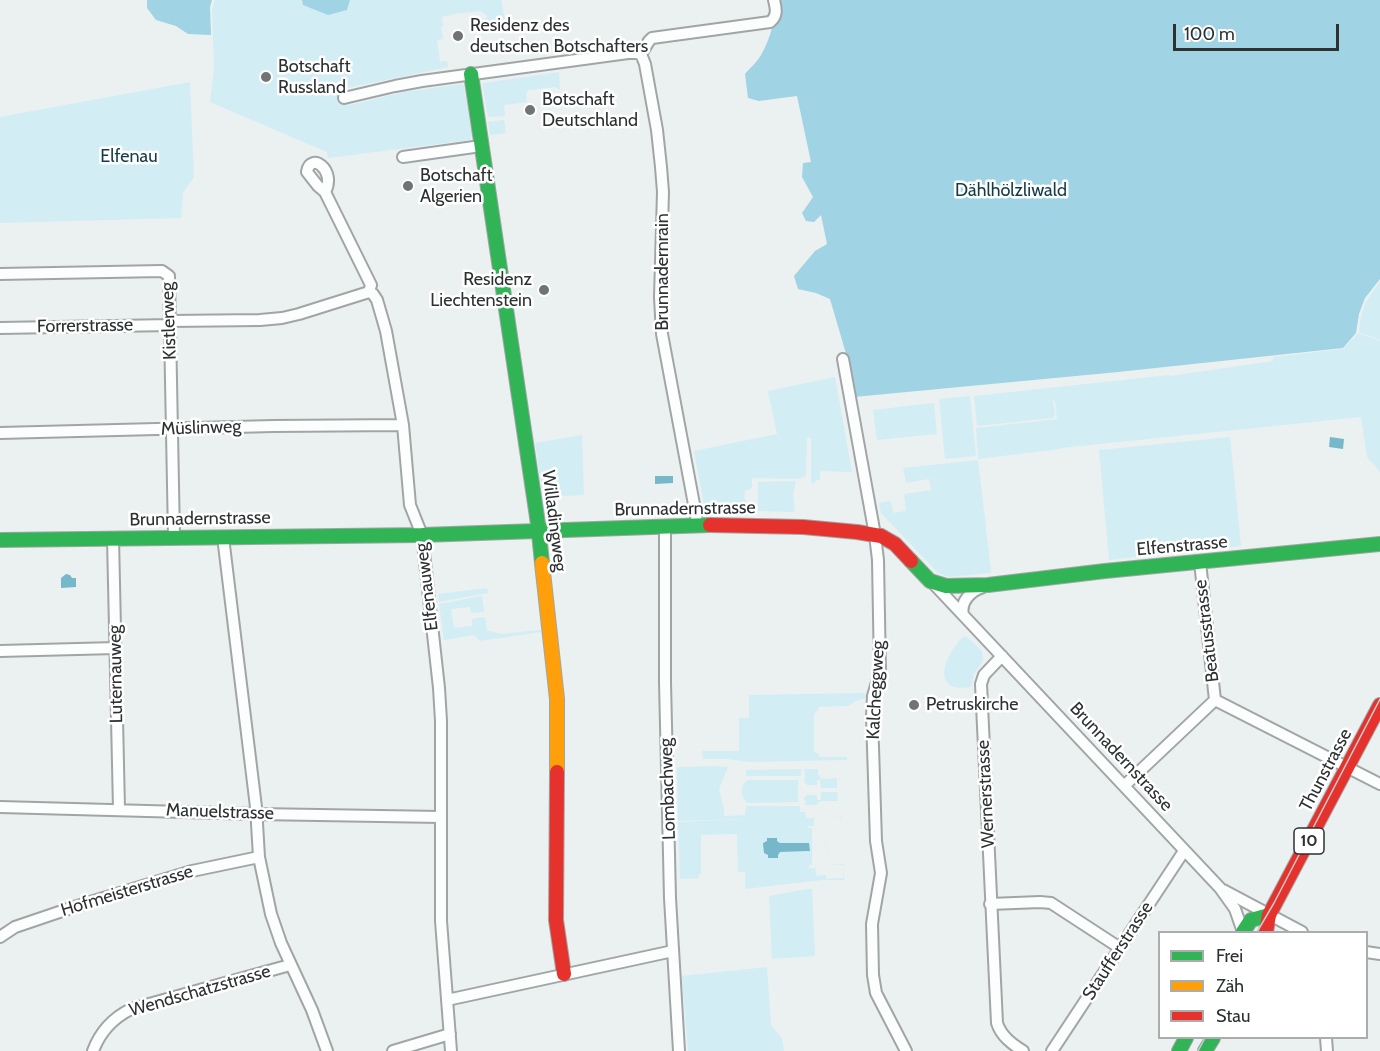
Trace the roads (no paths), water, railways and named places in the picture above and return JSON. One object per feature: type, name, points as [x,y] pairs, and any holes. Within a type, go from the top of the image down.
[{"type":"street","points":[[344,98],[395,86],[471,74],[628,53],[641,54],[652,38],[770,22],[776,14],[774,0]]},
{"type":"street","name":"Brunnadernrain","points":[[641,54],[645,64],[662,167],[660,297],[662,334],[697,525]]},
{"type":"street","name":"Willadingweg","points":[[471,74],[538,531],[558,703],[556,920],[564,974]]},
{"type":"street","points":[[403,157],[481,146]]},
{"type":"street","name":"Elfenauweg","points":[[325,192],[371,285],[369,292],[377,300],[386,331],[403,425],[410,505],[422,535],[440,704],[441,921],[452,1051]]},
{"type":"street","name":"Kistlerweg","points":[[0,274],[165,272],[170,278],[174,537]]},
{"type":"street","name":"Forrerstrasse","points":[[0,328],[267,320],[299,314],[369,292]]},
{"type":"street","name":"Kalcheggweg","points":[[843,359],[878,560],[880,672],[873,698],[872,716],[875,824],[881,873],[872,924],[873,975],[876,993],[906,1051]]},
{"type":"street","name":"Müslinweg","points":[[0,433],[403,425]]},
{"type":"street","name":"Brunnadernstrasse","points":[[0,540],[422,535],[697,525],[803,527],[857,532],[887,538],[963,615],[1220,888],[1235,909],[1243,931]]},
{"type":"street","name":"Lombachweg","points":[[665,526],[666,682],[673,951],[679,1051]]},
{"type":"street","points":[[224,537],[259,857],[271,914],[281,943],[312,1010],[327,1051]]},
{"type":"street","name":"Luternauweg","points":[[113,538],[119,809]]},
{"type":"street","name":"Elfenstrasse","points":[[930,581],[946,586],[988,585],[1380,544]]},
{"type":"street","name":"Beatusstrasse","points":[[1200,562],[1215,700]]},
{"type":"street","points":[[963,615],[962,610],[967,598],[974,591],[988,585]]},
{"type":"street","points":[[0,651],[116,648]]},
{"type":"street","name":"Wernerstrasse","points":[[1002,656],[984,675],[981,684],[990,904],[997,1023],[1009,1041],[1023,1051]]},
{"type":"street","name":"Beatusstrasse","points":[[1215,700],[1380,784]]},
{"type":"street","name":"Beatusstrasse","points":[[1124,786],[1215,700]]},
{"type":"street","name":"Thunstrasse","points":[[1266,931],[1269,915],[1380,705]]},
{"type":"street","name":"Manuelstrasse","points":[[0,807],[441,817]]},
{"type":"street","name":"Staufferstrasse","points":[[1052,1051],[1184,851]]},
{"type":"street","name":"Hofmeisterstrasse","points":[[0,937],[15,927],[74,907],[192,871],[259,857]]},
{"type":"street","name":"Brunnadernstrasse","points":[[1220,888],[1298,931]]},
{"type":"street","points":[[990,904],[1051,903],[1120,948]]},
{"type":"street","points":[[1244,931],[1251,920],[1269,915]]},
{"type":"street","points":[[447,1000],[673,951]]},
{"type":"street","name":"Wendschatzstrasse","points":[[93,1051],[105,1028],[131,1009],[290,965]]},
{"type":"street","points":[[393,1051],[450,1034]]},
{"type":"tram line","points":[[1258,931],[1380,699]]},
{"type":"tram line","points":[[1198,1051],[1204,1039]]},
{"type":"place","name":"Residenz des deutschen Botschafters","points":[[458,36]]},
{"type":"place","name":"Botschaft Russland","points":[[266,77]]},
{"type":"place","name":"Botschaft Deutschland","points":[[530,110]]},
{"type":"place","name":"Botschaft Algerien","points":[[408,186]]},
{"type":"place","name":"Residenz Liechtenstein","points":[[544,290]]},
{"type":"place","name":"Petruskirche","points":[[914,705]]},
{"type":"park label","name":"Elfenau","points":[[129,157]]},
{"type":"park label","name":"Dählhölzliwald","points":[[1011,191]]}]
